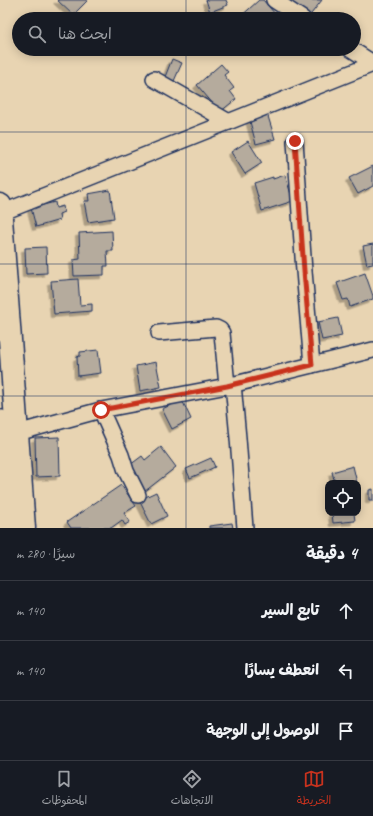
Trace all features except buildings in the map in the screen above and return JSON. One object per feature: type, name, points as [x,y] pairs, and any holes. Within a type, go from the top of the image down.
[{"type":"highway","points":[[0,209],[8,427],[8,528]]},
{"type":"highway","points":[[8,427],[24,528]]},
{"type":"street","points":[[274,0],[292,12]]},
{"type":"street","points":[[361,56],[373,64]]},
{"type":"street","points":[[0,209],[229,122],[373,64]]},
{"type":"street","points":[[154,79],[229,122]]},
{"type":"street","points":[[295,141],[312,365]]},
{"type":"street","points":[[159,333],[216,328],[222,333],[238,438],[245,528]]},
{"type":"street","points":[[8,427],[230,385],[373,350]]},
{"type":"street","points":[[101,410],[121,455],[126,471],[138,495]]},
{"type":"route","points":[[101,410],[227,386],[312,365],[295,141]]}]
